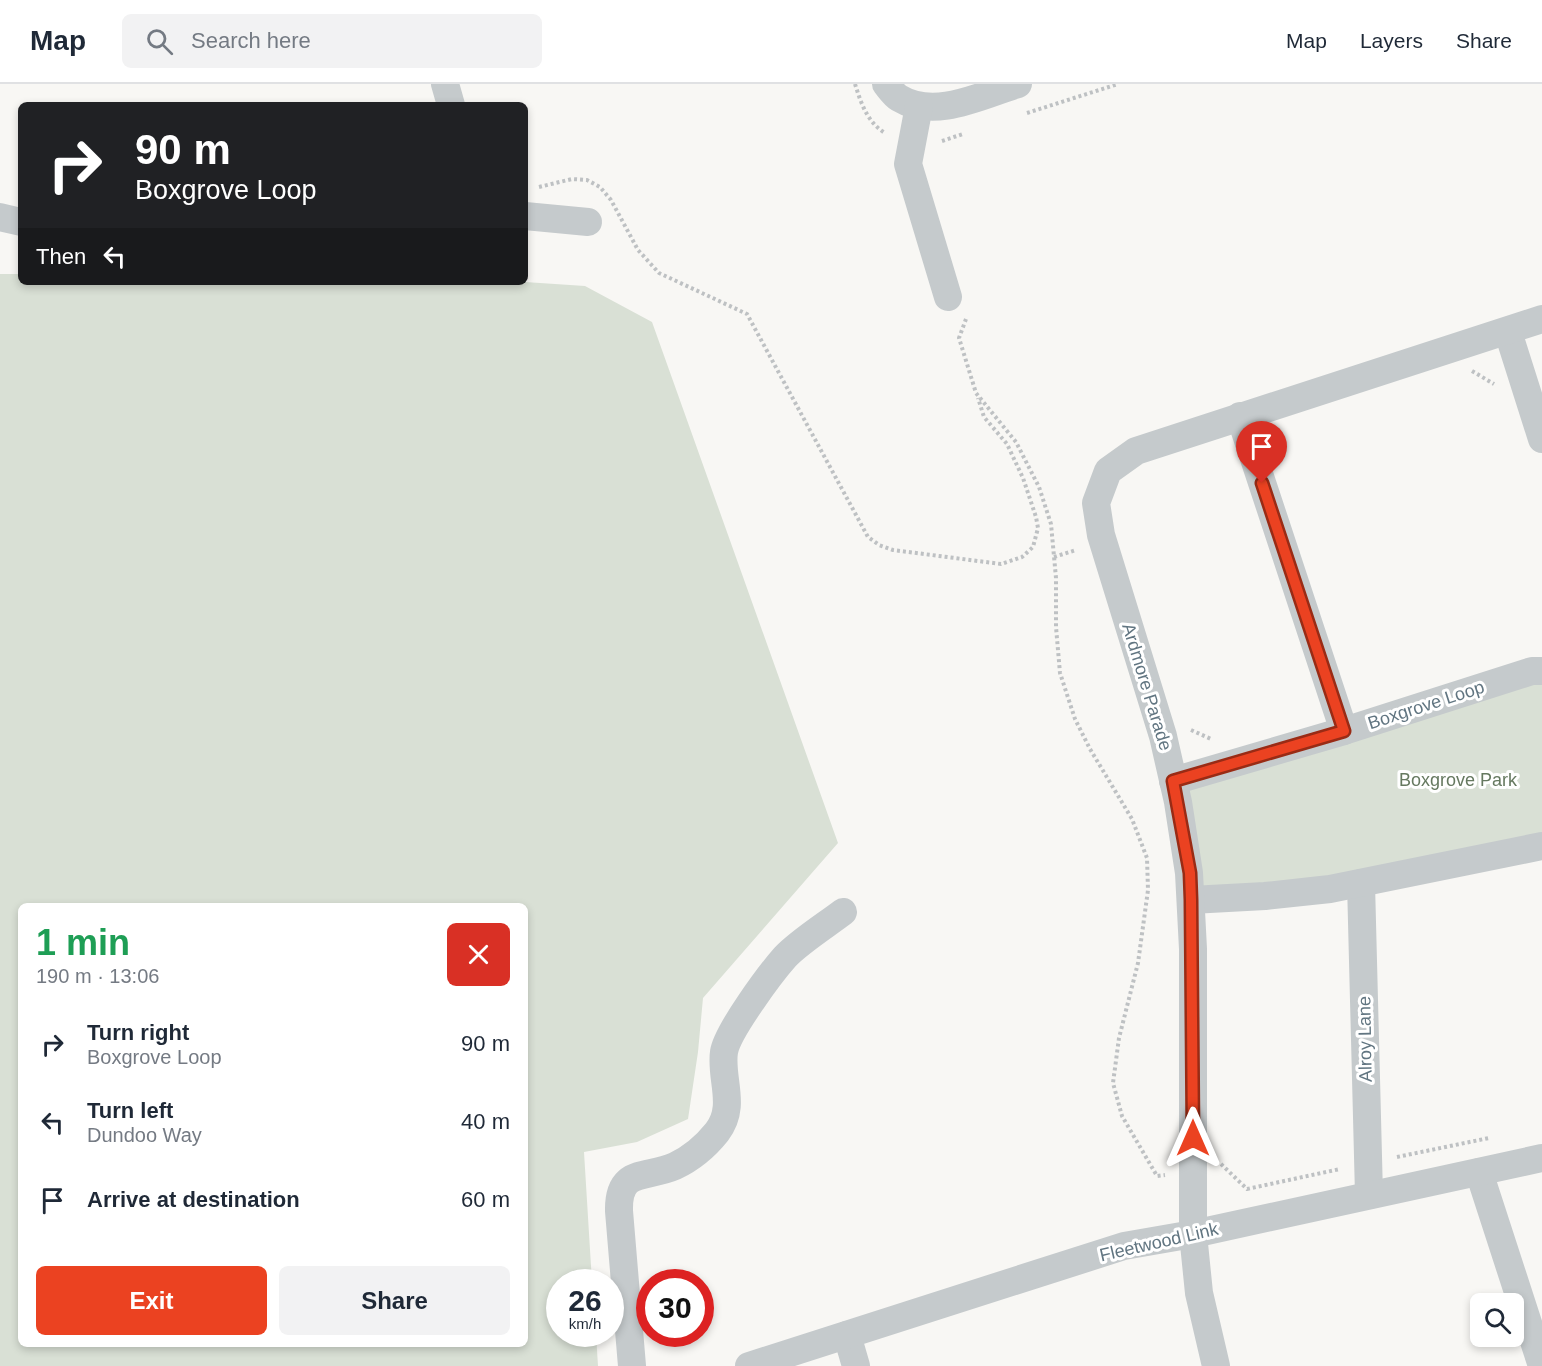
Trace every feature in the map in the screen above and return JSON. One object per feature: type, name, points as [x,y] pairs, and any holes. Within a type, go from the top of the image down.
[{"type":"street","points":[[445,84],[450,102]]},
{"type":"street","points":[[886,84],[897,97],[919,106],[945,107],[1018,84]]},
{"type":"street","points":[[919,106],[908,164],[959,303]]},
{"type":"street","points":[[0,216],[18,221]]},
{"type":"street","points":[[528,216],[588,222]]},
{"type":"street","name":"Ardmore Parade","points":[[1216,1366],[1199,1293],[1193,1234],[1190,873],[1163,736],[1101,536],[1096,503],[1108,471],[1136,451],[1508,332],[1542,319]]},
{"type":"street","points":[[1508,332],[1542,439]]},
{"type":"street","points":[[1240,416],[1344,731]]},
{"type":"street","name":"Boxgrove Loop","points":[[1173,781],[1344,731],[1532,671],[1542,671]]},
{"type":"street","points":[[1191,900],[1265,896],[1330,889],[1542,846]]},
{"type":"street","name":"Alroy Lane","points":[[1361,883],[1369,1195]]},
{"type":"street","points":[[632,1366],[619,1198],[622,1187],[638,1174],[673,1167],[698,1153],[719,1130],[727,1107],[723,1053],[729,1033],[786,956],[843,912]]},
{"type":"street","name":"Fleetwood Link","points":[[749,1366],[1124,1246],[1193,1234],[1542,1158]]},
{"type":"street","points":[[1479,1172],[1542,1366]]},
{"type":"street","points":[[847,1335],[856,1366]]},
{"type":"path","points":[[1018,116],[1118,84]]},
{"type":"path","points":[[934,147],[941,141],[974,130]]},
{"type":"path","points":[[534,187],[544,187],[572,179],[587,180],[600,187],[611,200],[638,250],[659,273],[747,314],[868,537],[879,545],[893,550],[1001,564],[1022,557],[1033,547],[1038,528],[1023,478],[1007,444],[984,417],[959,338],[959,303]]},
{"type":"path","points":[[976,394],[1016,442],[1039,487],[1052,525],[1060,673],[1075,719],[1090,749],[1132,819],[1147,858],[1148,890],[1138,963],[1119,1038],[1113,1083],[1122,1116],[1157,1176],[1179,1171],[1193,1162]]},
{"type":"green space","points":[[0,274],[18,274],[18,285],[528,285],[528,282],[585,286],[652,322],[838,843],[703,998],[688,1119],[637,1142],[584,1152],[591,1269],[546,1269],[546,1347],[597,1347],[598,1366],[0,1366]]},
{"type":"green space","name":"Boxgrove Park","points":[[1542,671],[1542,846],[1191,900],[1173,781]]},
{"type":"route","points":[[1193,1138],[1193,949],[1190,873],[1173,781],[1344,731],[1262,483]]}]
